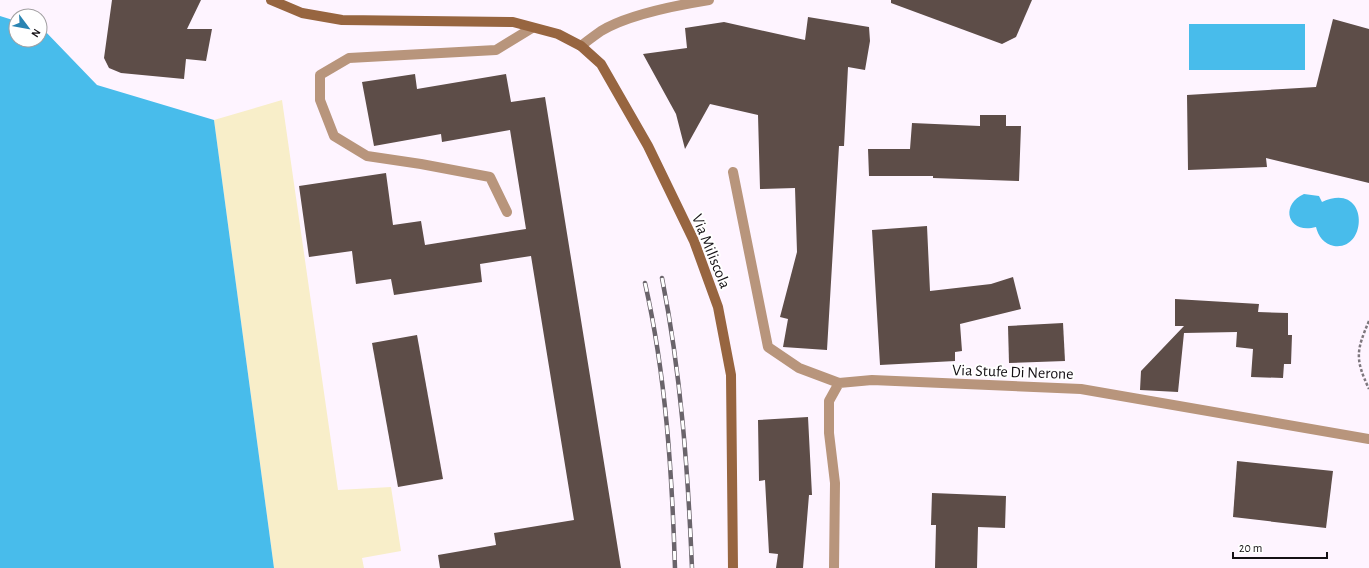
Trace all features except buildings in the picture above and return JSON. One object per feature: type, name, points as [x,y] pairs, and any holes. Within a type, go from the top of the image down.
[{"type":"main road","name":"Via Miliscola","points":[[271,0],[302,13],[342,20],[513,22],[558,34],[581,46],[601,64],[648,146],[694,241],[718,307],[731,375],[733,568]]},
{"type":"street","points":[[581,46],[602,30],[617,23],[689,3],[708,0]]},
{"type":"street","points":[[507,212],[490,177],[368,156],[334,136],[320,100],[320,75],[349,58],[496,50],[532,28]]},
{"type":"street","points":[[733,172],[768,347],[799,368],[840,383],[829,401],[829,433],[835,484],[834,568]]},
{"type":"street","name":"Via Stufe Di Nerone","points":[[840,383],[872,380],[1081,389],[1369,439]]},
{"type":"path","points":[[1369,321],[1358,352],[1359,368],[1369,389]]},
{"type":"sand","points":[[282,100],[338,490],[391,487],[401,551],[362,558],[364,568],[274,568],[214,120]]},
{"type":"water","points":[[0,16],[8,18],[8,48],[48,48],[48,34],[97,85],[214,120],[274,568],[0,568]]},
{"type":"water","points":[[1189,24],[1305,24],[1305,70],[1189,70]]},
{"type":"water","points":[[1304,194],[1319,196],[1322,202],[1337,198],[1349,200],[1356,208],[1359,218],[1358,228],[1354,238],[1345,245],[1334,246],[1322,239],[1316,227],[1299,227],[1293,223],[1290,218],[1289,211],[1291,205],[1296,199]]},
{"type":"railway","points":[[662,278],[669,314],[683,423],[692,568]]},
{"type":"railway","points":[[645,283],[658,353],[667,425],[675,568]]}]
